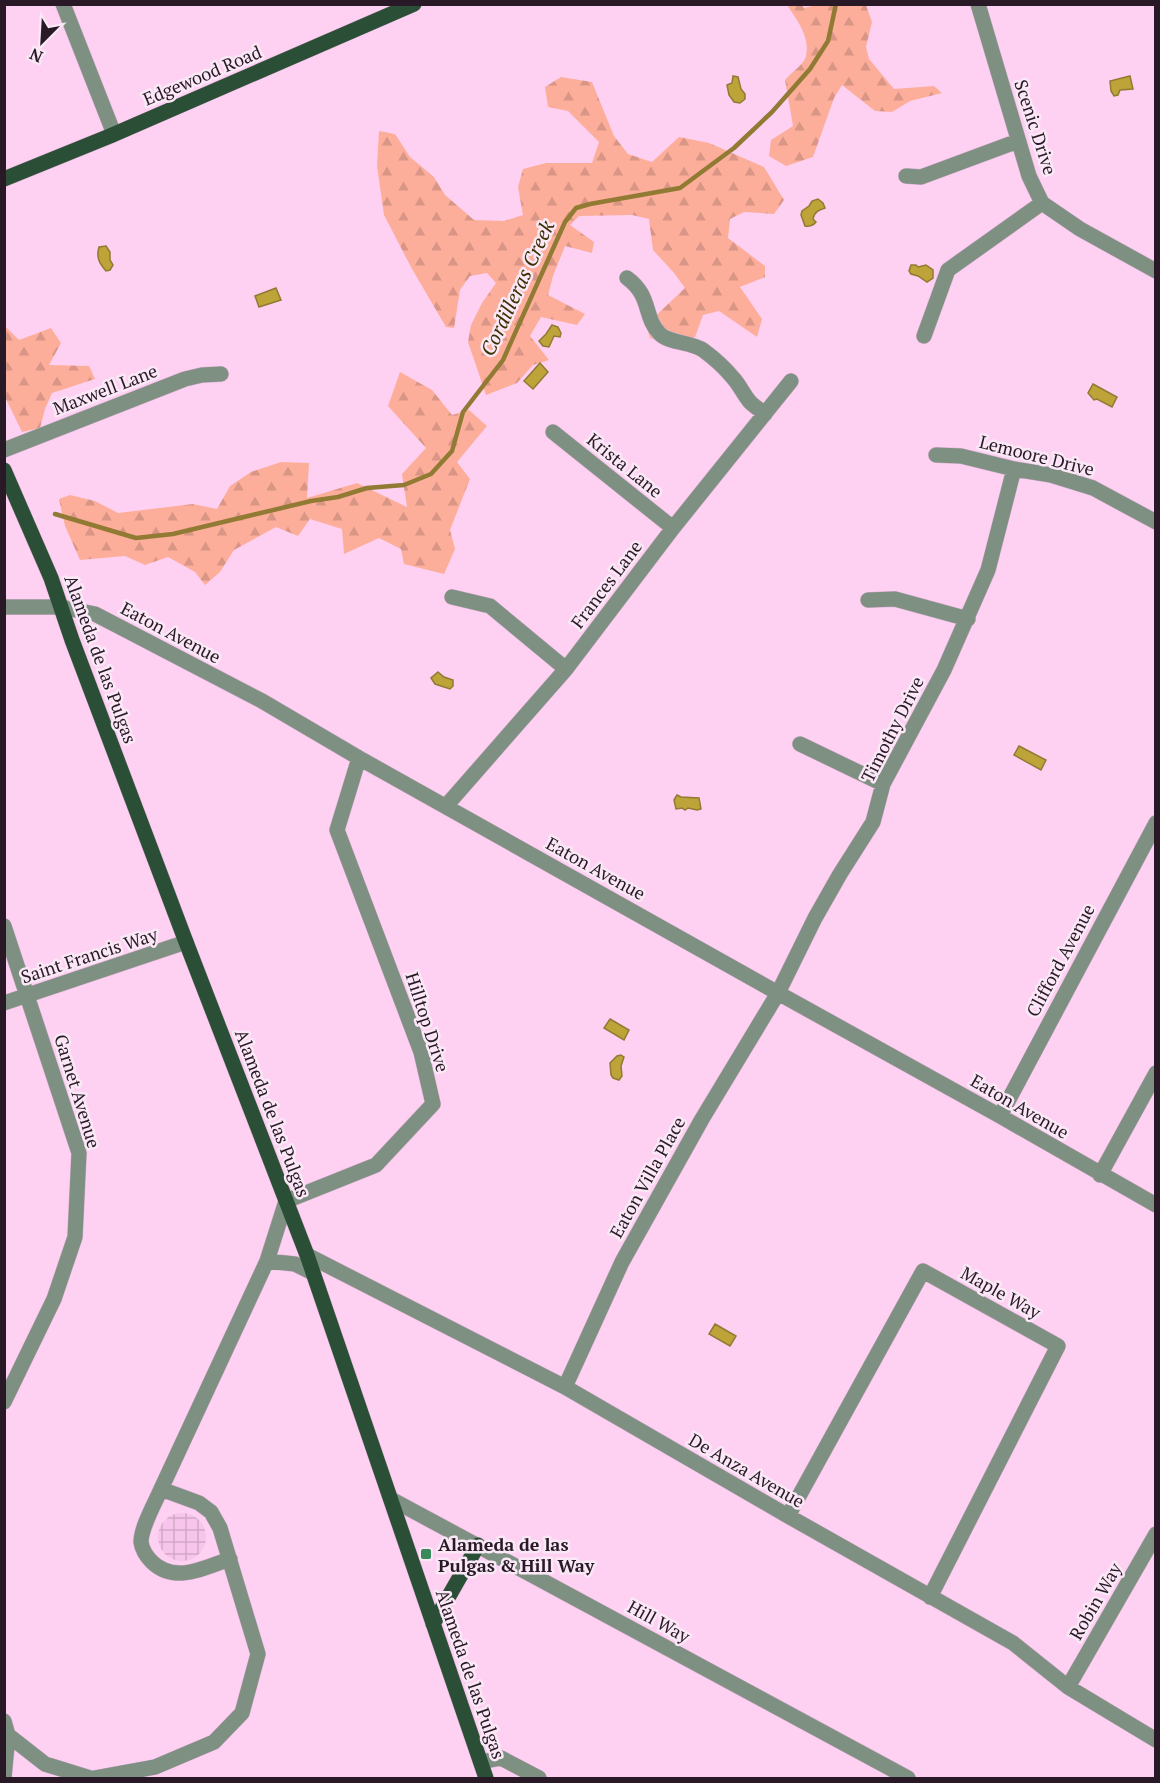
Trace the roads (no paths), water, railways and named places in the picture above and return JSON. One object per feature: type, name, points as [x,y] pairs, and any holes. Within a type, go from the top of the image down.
[{"type":"main road","name":"Edgewood Road","points":[[4,179],[414,4]]},
{"type":"main road","name":"Alameda de las Pulgas","points":[[4,470],[51,578],[186,942],[307,1255],[486,1779]]},
{"type":"main road","points":[[434,1624],[478,1545]]},
{"type":"street","points":[[63,4],[114,134]]},
{"type":"street","name":"Scenic Drive","points":[[978,4],[1029,176],[1042,203],[1080,229],[1155,271]]},
{"type":"street","points":[[906,176],[921,177],[1018,141]]},
{"type":"street","points":[[924,336],[948,270],[1042,203]]},
{"type":"street","points":[[627,278],[636,284],[643,294],[654,328],[663,337],[689,343],[703,350],[736,380],[749,401],[765,414]]},
{"type":"street","name":"Maxwell Lane","points":[[4,450],[185,379],[221,374]]},
{"type":"street","name":"Frances Lane","points":[[446,806],[566,669],[673,528],[791,381]]},
{"type":"street","name":"Krista Lane","points":[[553,432],[673,528]]},
{"type":"street","name":"Lemoore Drive","points":[[936,455],[961,456],[1093,488],[1155,522]]},
{"type":"street","name":"Timothy Drive","points":[[778,993],[815,918],[873,822],[883,784],[944,670],[968,619],[988,570],[1014,469]]},
{"type":"street","points":[[452,597],[490,606],[566,669]]},
{"type":"street","points":[[868,600],[895,598],[968,619]]},
{"type":"street","name":"Eaton Avenue","points":[[4,607],[61,607],[95,614],[262,700],[359,758],[1155,1205]]},
{"type":"street","points":[[800,744],[883,784]]},
{"type":"street","name":"Hilltop Drive","points":[[286,1201],[376,1165],[433,1104],[421,1052],[337,830],[359,758]]},
{"type":"street","name":"Clifford Avenue","points":[[1000,1116],[1154,827]]},
{"type":"street","name":"Garnet Avenue","points":[[4,926],[79,1153],[75,1237],[54,1299],[4,1402]]},
{"type":"street","name":"Saint Francis Way","points":[[4,1003],[186,942]]},
{"type":"street","name":"Eaton Villa Place","points":[[565,1387],[622,1262],[702,1119],[778,993]]},
{"type":"street","points":[[1100,1174],[1155,1073]]},
{"type":"street","points":[[231,1559],[186,1574],[173,1574],[159,1568],[147,1557],[141,1543],[144,1529],[161,1489],[267,1261],[286,1201]]},
{"type":"street","name":"De Anza Avenue","points":[[307,1255],[565,1387],[1014,1643],[1068,1687],[1155,1740]]},
{"type":"street","points":[[267,1261],[295,1264],[313,1272]]},
{"type":"street","name":"Maple Way","points":[[788,1516],[923,1271],[1058,1346],[930,1597]]},
{"type":"street","points":[[95,1779],[155,1767],[214,1742],[242,1713],[258,1654],[231,1559],[220,1528],[211,1512],[199,1503],[161,1489]]},
{"type":"street","name":"Hill Way","points":[[391,1499],[908,1779]]},
{"type":"street","name":"Robin Way","points":[[1068,1687],[1155,1534]]},
{"type":"street","points":[[4,1778],[6,1728]]},
{"type":"street","points":[[6,1728],[45,1764],[90,1779]]},
{"type":"street","points":[[481,1762],[501,1758],[539,1779]]},
{"type":"waterway","name":"Cordilleras Creek","points":[[55,514],[136,538],[173,534],[311,501],[338,497],[367,488],[404,485],[431,474],[452,451],[463,412],[503,360],[565,222],[576,208],[680,188],[734,148],[772,112],[810,69],[828,41],[836,4]]},
{"type":"place","name":"Alameda de las Pulgas & Hill Way","points":[[426,1554]]}]
